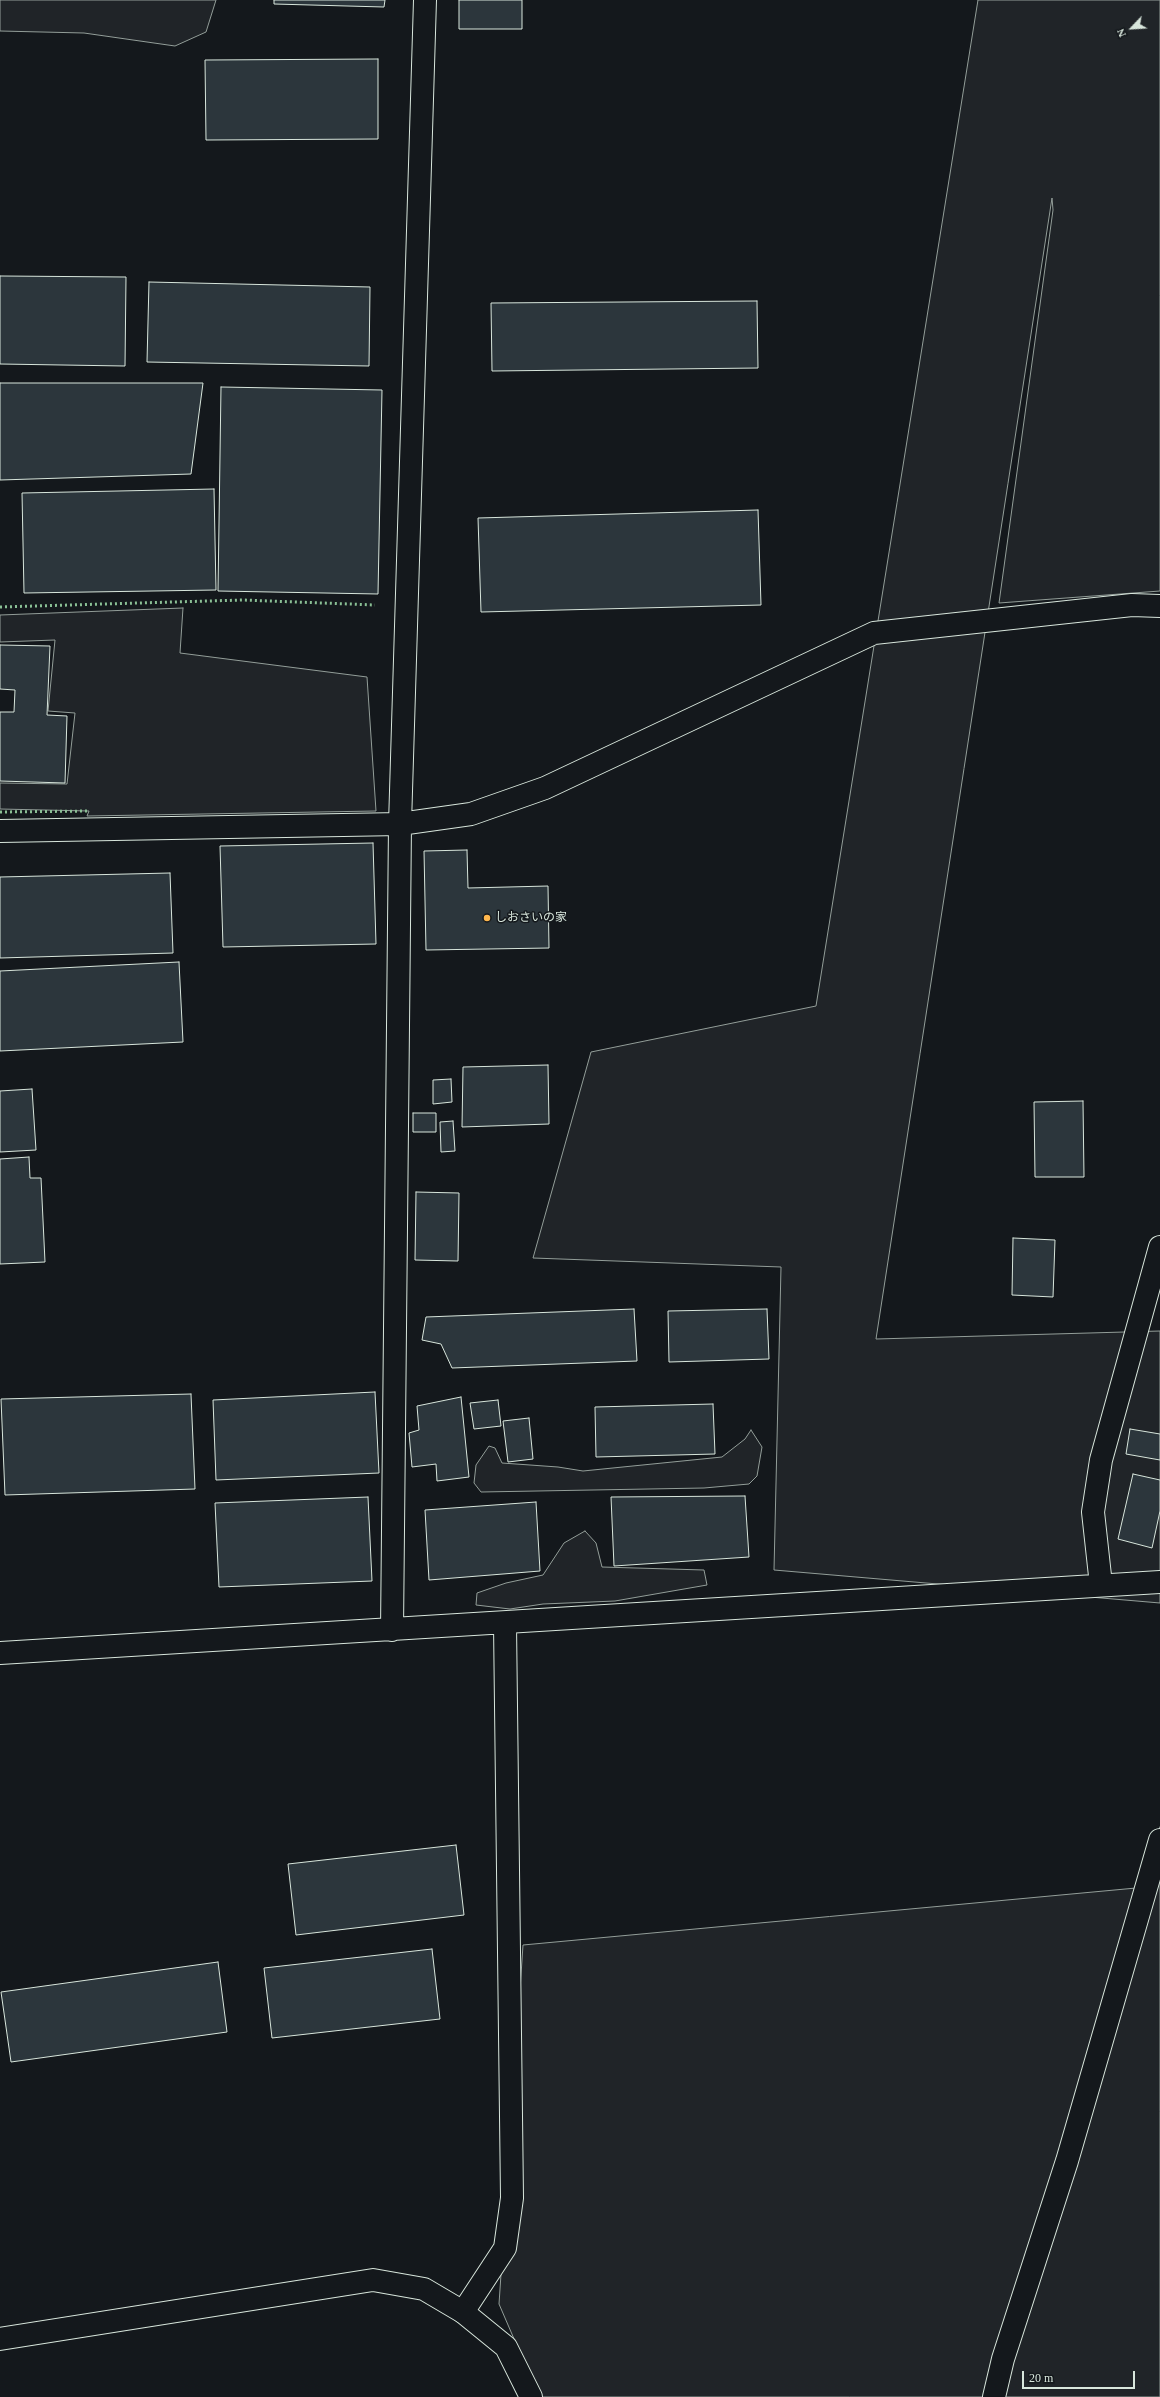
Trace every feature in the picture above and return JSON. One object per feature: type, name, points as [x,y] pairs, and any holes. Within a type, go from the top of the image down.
[{"type":"street","points":[[392,1630],[400,824],[425,0]]},
{"type":"street","points":[[0,831],[400,824],[471,814],[546,788],[874,633],[1132,605],[1160,606]]},
{"type":"street","points":[[1101,1585],[1093,1512],[1101,1460],[1160,1247]]},
{"type":"street","points":[[0,1653],[505,1624],[1160,1582]]},
{"type":"street","points":[[463,2312],[505,2248],[512,2198],[505,1624]]},
{"type":"street","points":[[994,2397],[1003,2359],[1067,2161],[1160,1840]]},
{"type":"street","points":[[0,2339],[373,2280],[424,2289],[463,2312],[506,2347],[531,2397]]},
{"type":"shaded area","points":[[0,0],[216,0],[206,32],[175,46],[84,33],[0,31]]},
{"type":"shaded area","points":[[978,0],[1160,0],[1160,591],[999,603],[1053,210],[1052,198],[876,1339],[1160,1331],[1160,1603],[774,1570],[781,1267],[533,1258],[591,1052],[816,1006]]},
{"type":"shaded area","points":[[183,608],[180,653],[367,677],[376,811],[87,816],[89,811],[0,809],[0,783],[67,784],[75,713],[48,711],[55,640],[0,642],[0,615]]},
{"type":"shaded area","points":[[751,1430],[762,1447],[757,1476],[749,1484],[704,1488],[481,1492],[474,1483],[476,1465],[489,1446],[495,1448],[502,1463],[558,1467],[583,1471],[722,1457],[745,1439]]},
{"type":"shaded area","points":[[585,1531],[596,1543],[602,1567],[704,1570],[707,1585],[615,1601],[543,1604],[510,1609],[476,1605],[477,1593],[506,1583],[543,1575],[564,1543]]},
{"type":"shaded area","points":[[1160,1827],[1160,2397],[539,2397],[499,2304],[523,1945],[1136,1888]]},
{"type":"building","points":[[274,0],[385,0],[384,7],[274,4]]},
{"type":"building","points":[[459,0],[522,0],[522,29],[459,29]]},
{"type":"building","points":[[378,59],[378,139],[206,140],[205,60]]},
{"type":"building","points":[[0,276],[126,277],[125,366],[0,364]]},
{"type":"building","points":[[149,282],[370,287],[369,366],[147,362]]},
{"type":"building","points":[[757,301],[758,368],[492,371],[491,303]]},
{"type":"building","points":[[0,383],[203,383],[191,474],[0,480]]},
{"type":"building","points":[[221,387],[382,390],[378,594],[218,591]]},
{"type":"building","points":[[214,489],[216,590],[24,593],[22,493]]},
{"type":"building","points":[[758,510],[761,605],[481,612],[478,518]]},
{"type":"building","points":[[0,645],[50,646],[47,715],[67,716],[65,783],[0,781],[0,712],[14,712],[15,690],[0,689]]},
{"type":"building","points":[[373,843],[376,944],[223,947],[220,846]]},
{"type":"building","name":"しおさいの家","points":[[467,850],[468,888],[548,886],[549,948],[426,950],[424,851]]},
{"type":"building","points":[[170,873],[173,953],[0,958],[0,877]]},
{"type":"building","points":[[179,962],[183,1042],[0,1051],[0,971]]},
{"type":"building","points":[[548,1065],[549,1124],[462,1127],[463,1067]]},
{"type":"building","points":[[451,1079],[452,1102],[433,1104],[433,1080]]},
{"type":"building","points":[[32,1089],[36,1150],[0,1152],[0,1091]]},
{"type":"building","points":[[1083,1101],[1084,1177],[1035,1177],[1034,1102]]},
{"type":"building","points":[[413,1113],[436,1113],[436,1132],[413,1132]]},
{"type":"building","points":[[453,1121],[455,1151],[441,1152],[440,1122]]},
{"type":"building","points":[[29,1157],[30,1178],[41,1178],[45,1262],[0,1264],[0,1159]]},
{"type":"building","points":[[416,1192],[459,1193],[458,1261],[415,1260]]},
{"type":"building","points":[[1013,1238],[1055,1240],[1053,1297],[1012,1295]]},
{"type":"building","points":[[634,1309],[637,1361],[452,1368],[441,1344],[422,1340],[426,1317]]},
{"type":"building","points":[[767,1309],[769,1359],[669,1362],[668,1311]]},
{"type":"building","points":[[375,1392],[379,1473],[216,1480],[213,1400]]},
{"type":"building","points":[[191,1394],[195,1489],[5,1495],[1,1399]]},
{"type":"building","points":[[461,1397],[469,1477],[437,1481],[436,1464],[412,1467],[409,1433],[419,1430],[417,1406]]},
{"type":"building","points":[[498,1400],[501,1426],[474,1429],[470,1403]]},
{"type":"building","points":[[713,1404],[715,1454],[596,1457],[595,1407]]},
{"type":"building","points":[[529,1418],[533,1459],[508,1462],[503,1421]]},
{"type":"building","points":[[1130,1429],[1160,1434],[1160,1460],[1126,1454]]},
{"type":"building","points":[[1133,1474],[1160,1480],[1160,1511],[1152,1548],[1118,1539]]},
{"type":"building","points":[[745,1496],[749,1557],[614,1566],[611,1497]]},
{"type":"building","points":[[368,1497],[372,1581],[219,1587],[215,1503]]},
{"type":"building","points":[[536,1502],[540,1571],[429,1580],[425,1510]]},
{"type":"building","points":[[456,1845],[464,1915],[296,1935],[288,1864]]},
{"type":"building","points":[[432,1949],[440,2019],[272,2038],[264,1968]]},
{"type":"building","points":[[218,1962],[227,2032],[11,2062],[1,1992]]},
{"type":"hedge","points":[[0,607],[243,600],[375,605]]},
{"type":"hedge","points":[[0,812],[89,811]]},
{"type":"place","name":"しおさいの家","points":[[487,918]]}]
